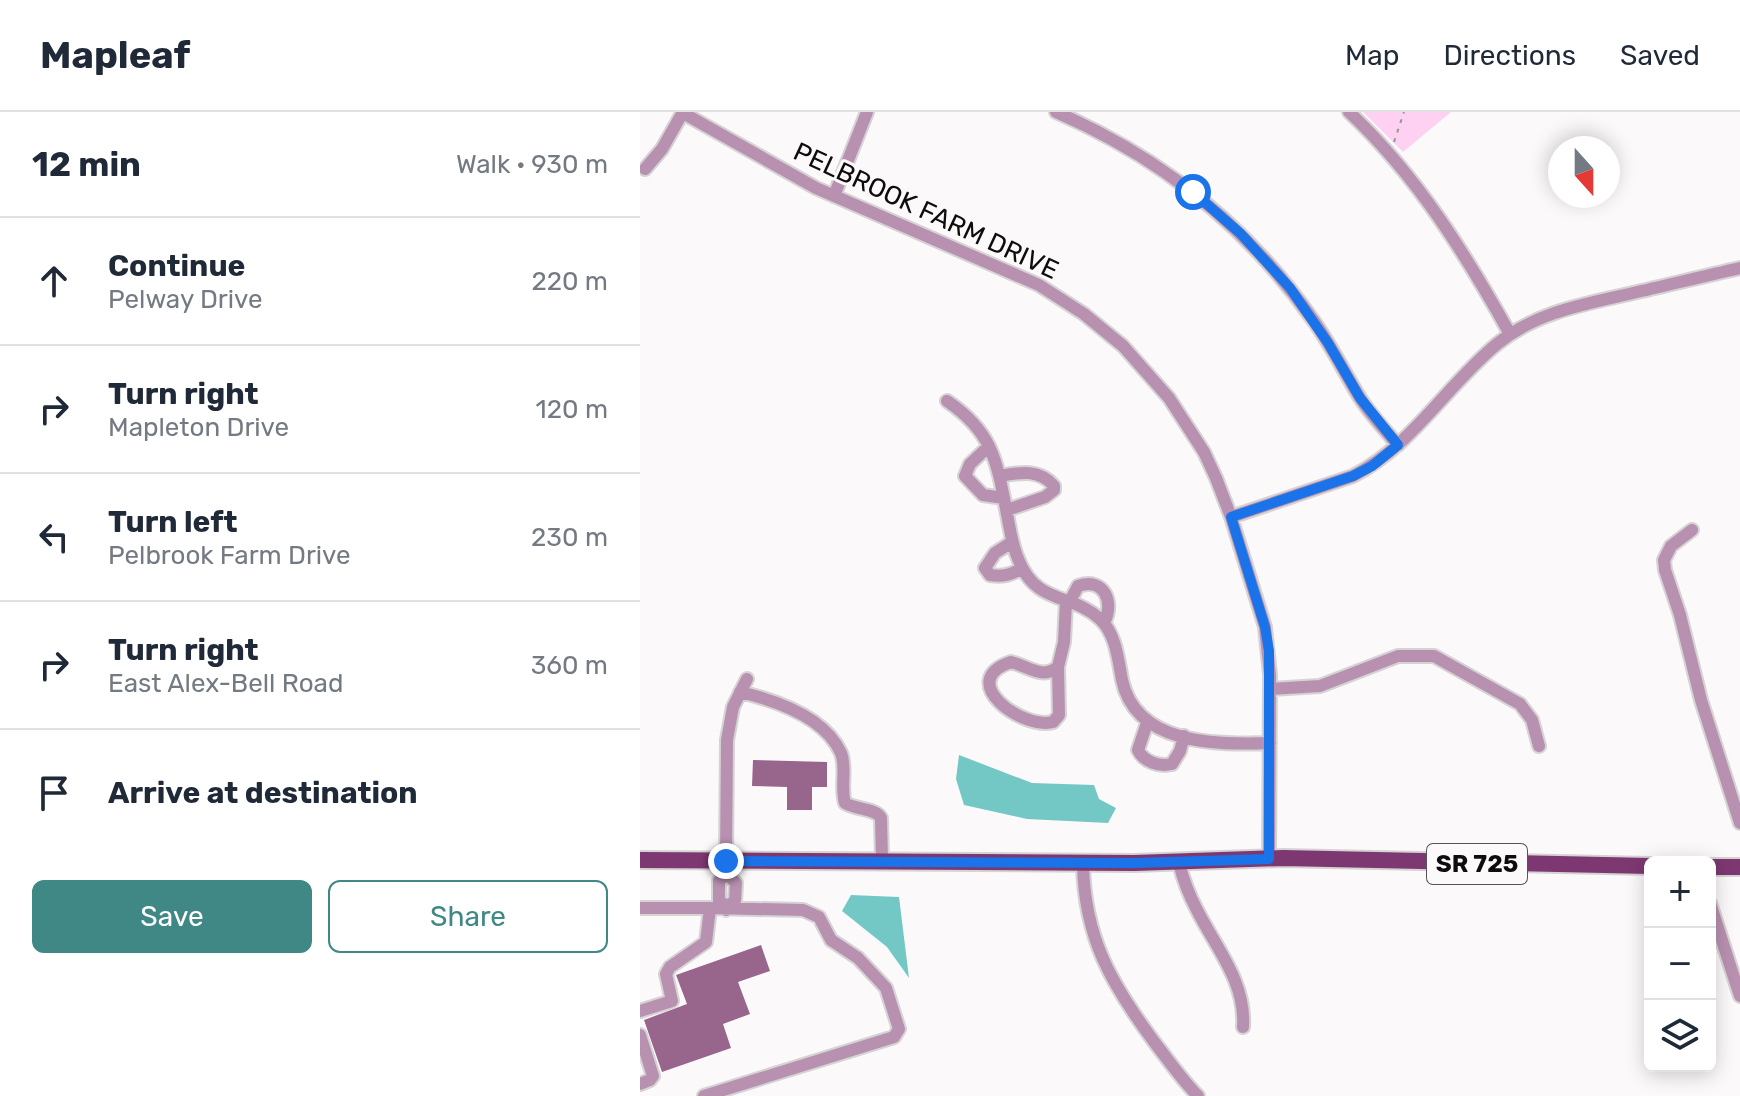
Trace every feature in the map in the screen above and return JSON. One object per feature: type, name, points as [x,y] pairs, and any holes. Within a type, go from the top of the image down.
[{"type":"main road","name":"SR 725","points":[[640,860],[727,867],[882,860],[1179,863],[1269,859],[1644,866]]},
{"type":"main road","points":[[1716,867],[1740,867]]},
{"type":"street","points":[[645,169],[662,149],[683,112]]},
{"type":"street","name":"PELBROOK FARM DRIVE","points":[[683,112],[834,196],[1011,270],[1039,285],[1084,314],[1123,346],[1169,398],[1204,452],[1231,517],[1265,627],[1270,689],[1269,859]]},
{"type":"street","points":[[834,196],[867,112]]},
{"type":"street","points":[[1056,112],[1141,156],[1193,192],[1241,234],[1290,288],[1328,343],[1360,398],[1398,445]]},
{"type":"street","points":[[1349,112],[1399,164],[1439,215],[1510,334]]},
{"type":"street","points":[[1231,517],[1353,476],[1372,466],[1398,445],[1476,363],[1510,334],[1532,322],[1570,308],[1740,268]]},
{"type":"street","points":[[947,401],[975,423],[989,446],[1000,476],[1012,542],[1022,568],[1039,588],[1088,610],[1104,623],[1116,648],[1127,696],[1147,723],[1184,736],[1224,743],[1270,743]]},
{"type":"street","points":[[989,446],[970,464],[965,476],[983,495],[1005,504],[1045,497],[1054,490],[1054,486],[1036,473],[1000,476]]},
{"type":"street","points":[[1692,530],[1671,546],[1664,560],[1665,570],[1680,615],[1701,700],[1740,823]]},
{"type":"street","points":[[1012,542],[995,553],[985,568],[990,575],[998,576],[1007,576],[1022,568]]},
{"type":"street","points":[[1058,667],[1053,672],[1041,674],[1011,662],[1004,665],[992,677],[993,697],[999,704],[1040,723],[1053,722],[1059,715],[1058,667],[1064,642],[1067,602],[1078,586],[1094,583],[1100,586],[1110,608],[1104,623]]},
{"type":"street","points":[[1270,689],[1310,688],[1398,656],[1434,656],[1520,704],[1532,720],[1539,746]]},
{"type":"street","points":[[726,908],[735,901],[736,883],[727,867],[727,740],[733,707],[747,679]]},
{"type":"street","points":[[740,692],[767,699],[807,717],[839,749],[843,762],[845,803],[853,808],[876,812],[881,818],[882,860]]},
{"type":"street","points":[[1147,723],[1138,750],[1145,759],[1160,765],[1172,764],[1184,736]]},
{"type":"street","points":[[1083,863],[1084,894],[1090,924],[1113,983],[1198,1096]]},
{"type":"street","points":[[1179,863],[1196,910],[1235,980],[1244,1007],[1243,1027]]},
{"type":"street","points":[[640,908],[803,910],[819,917],[831,940],[858,958],[886,988],[899,1029],[894,1037],[704,1096]]},
{"type":"street","points":[[640,1011],[672,1001],[666,974],[670,967],[706,942],[710,908]]},
{"type":"street","points":[[1716,922],[1740,996]]},
{"type":"street","points":[[640,1035],[653,1076],[640,1084]]},
{"type":"path","points":[[1394,143],[1404,112]]},
{"type":"shaded area","points":[[1363,112],[1451,112],[1403,152]]},
{"type":"water","points":[[959,755],[1032,783],[1094,785],[1099,799],[1116,808],[1108,823],[1027,819],[964,805],[956,779]]},
{"type":"water","points":[[851,895],[899,897],[909,978],[887,947],[842,911]]},
{"type":"building","points":[[753,760],[827,762],[827,787],[812,787],[812,810],[787,810],[787,787],[752,786]]},
{"type":"building","points":[[761,945],[770,971],[738,982],[750,1014],[723,1024],[731,1048],[662,1072],[644,1020],[687,1004],[676,975]]},
{"type":"route","points":[[726,861],[1134,863],[1269,859],[1269,651],[1265,627],[1231,517],[1353,476],[1372,466],[1398,445],[1370,413],[1290,288],[1241,234],[1193,192]]}]
